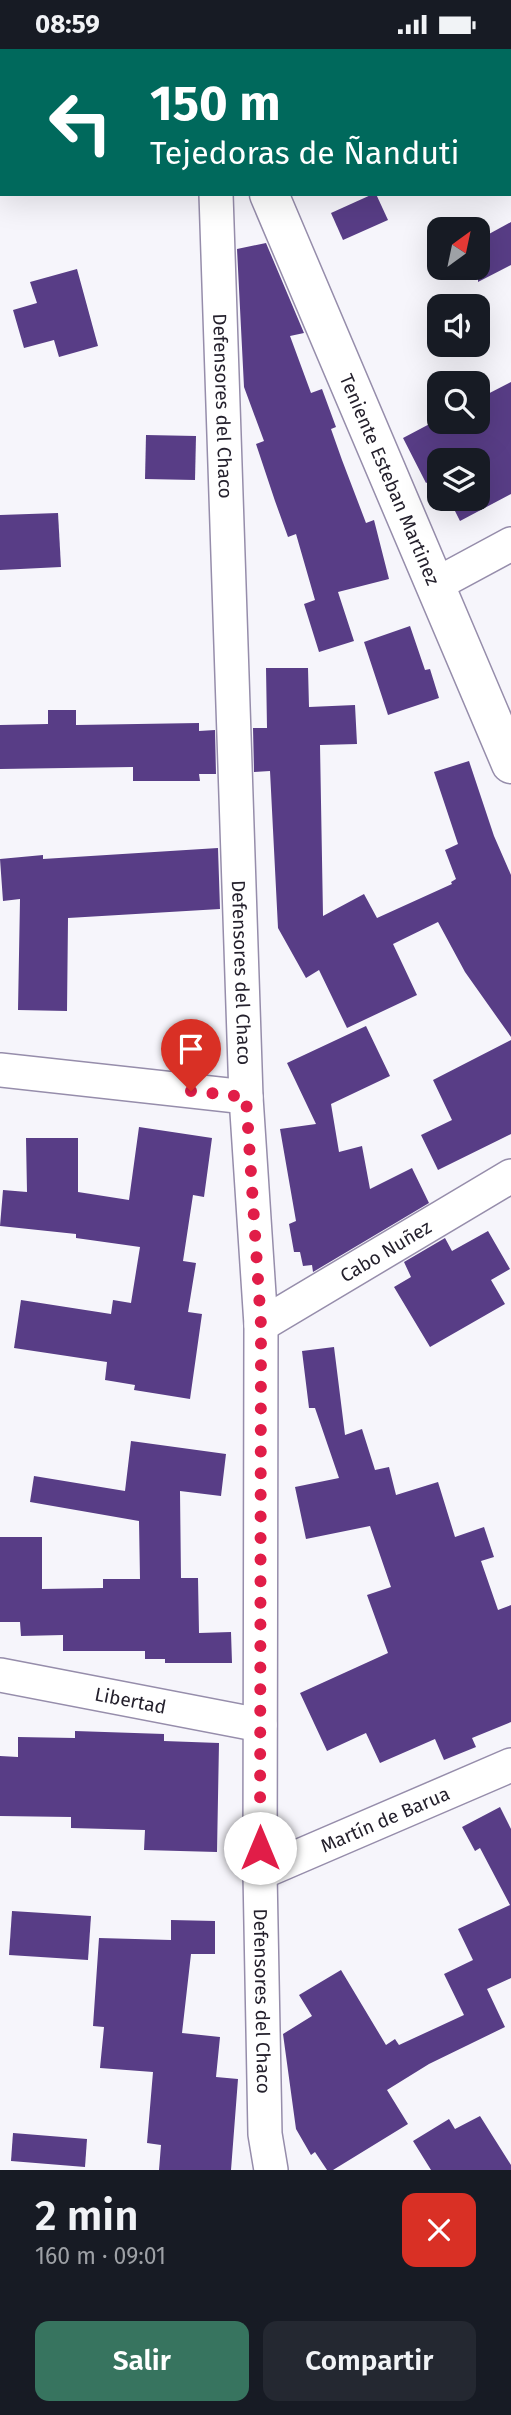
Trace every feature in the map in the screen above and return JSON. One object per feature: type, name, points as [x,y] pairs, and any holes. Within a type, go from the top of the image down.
[{"type":"street","name":"Defensores del Chaco","points":[[216,196],[246,1097],[261,1325],[260,1873],[265,2134],[271,2170]]},
{"type":"street","name":"Teniente Esteban Martinez","points":[[270,196],[511,764]]},
{"type":"street","points":[[435,585],[511,544]]},
{"type":"street","points":[[0,1070],[246,1097]]},
{"type":"street","name":"Cabo Nuñez","points":[[261,1325],[511,1175]]},
{"type":"street","name":"Libertad","points":[[0,1675],[260,1725]]},
{"type":"street","name":"Martín de Barua","points":[[260,1873],[511,1765]]},
{"type":"building","points":[[369,196],[377,196],[388,220],[343,240],[331,213]]},
{"type":"building","points":[[511,222],[511,265],[490,276],[490,233]]},
{"type":"building","points":[[266,243],[304,333],[290,336],[311,393],[322,389],[336,427],[331,429],[366,523],[374,520],[389,579],[338,592],[354,641],[319,652],[304,604],[315,600],[296,534],[288,537],[256,444],[264,441],[244,387],[237,249]]},
{"type":"building","points":[[77,269],[98,346],[59,357],[54,340],[24,348],[13,310],[37,303],[30,282]]},
{"type":"building","points":[[511,382],[511,494],[490,505],[490,448],[427,448],[426,483],[403,438],[427,425],[427,434],[490,434],[490,393]]},
{"type":"building","points":[[146,435],[196,436],[195,480],[145,479]]},
{"type":"building","points":[[455,511],[479,511],[460,521]]},
{"type":"building","points":[[58,513],[61,567],[0,570],[0,515]]},
{"type":"building","points":[[410,626],[425,670],[430,669],[439,698],[388,715],[364,642]]},
{"type":"building","points":[[266,668],[308,668],[309,707],[355,705],[357,744],[320,745],[323,916],[364,894],[377,918],[452,884],[456,879],[445,850],[458,844],[434,772],[469,761],[494,836],[511,875],[511,1037],[465,972],[438,922],[393,944],[417,995],[347,1028],[319,970],[306,978],[278,928],[270,771],[254,772],[253,728],[267,728]]},
{"type":"building","points":[[48,710],[76,710],[76,725],[199,723],[199,731],[215,730],[216,774],[199,774],[200,781],[133,781],[133,767],[0,769],[0,725],[48,724]]},
{"type":"building","points":[[218,848],[220,909],[68,918],[67,1011],[18,1010],[20,899],[3,901],[0,859],[43,855],[43,859]]},
{"type":"building","points":[[366,1026],[390,1076],[331,1104],[339,1152],[362,1146],[370,1189],[412,1168],[429,1203],[313,1272],[312,1265],[303,1266],[300,1252],[294,1252],[289,1224],[296,1221],[280,1129],[316,1124],[287,1063]]},
{"type":"building","points":[[511,1040],[511,1134],[438,1170],[421,1135],[452,1120],[433,1080]]},
{"type":"building","points":[[139,1127],[212,1138],[204,1197],[193,1195],[183,1261],[196,1263],[188,1312],[202,1314],[190,1399],[134,1390],[135,1385],[105,1380],[107,1362],[14,1348],[21,1300],[111,1314],[113,1300],[131,1303],[140,1247],[76,1238],[76,1234],[0,1226],[3,1190],[27,1192],[26,1138],[78,1138],[78,1192],[129,1200]]},
{"type":"building","points":[[488,1231],[510,1269],[491,1280],[505,1304],[430,1347],[394,1287],[411,1277],[404,1262],[445,1238],[452,1251]]},
{"type":"building","points":[[334,1347],[345,1435],[362,1429],[375,1470],[389,1467],[396,1495],[438,1482],[455,1537],[484,1527],[494,1557],[481,1561],[498,1610],[511,1605],[511,1722],[472,1738],[476,1747],[444,1760],[435,1739],[380,1763],[366,1733],[327,1751],[300,1693],[388,1653],[367,1595],[391,1587],[370,1526],[306,1539],[295,1487],[339,1478],[315,1408],[309,1408],[302,1351]]},
{"type":"building","points":[[131,1441],[226,1454],[221,1496],[180,1491],[181,1578],[198,1578],[199,1633],[231,1632],[232,1663],[165,1663],[165,1659],[145,1659],[145,1651],[63,1651],[63,1635],[21,1636],[20,1622],[0,1622],[0,1537],[42,1537],[42,1589],[103,1588],[103,1579],[140,1579],[139,1521],[30,1502],[34,1476],[125,1491]]},
{"type":"building","points":[[75,1731],[164,1734],[164,1741],[219,1743],[217,1852],[144,1850],[145,1830],[71,1828],[71,1817],[0,1816],[0,1756],[18,1757],[18,1737],[75,1738]]},
{"type":"building","points":[[500,1807],[511,1829],[511,1978],[487,1989],[505,2027],[429,2064],[387,2090],[408,2124],[333,2170],[327,2170],[315,2152],[311,2155],[296,2129],[283,2034],[312,2016],[299,1995],[341,1970],[386,2045],[395,2039],[399,2045],[464,2015],[444,1974],[473,1960],[458,1929],[510,1905],[480,1848],[475,1851],[462,1827]]},
{"type":"building","points":[[12,1911],[91,1916],[88,1960],[9,1955]]},
{"type":"building","points":[[171,1920],[215,1921],[215,1954],[191,1954],[182,2033],[220,2037],[216,2077],[238,2079],[231,2170],[159,2170],[161,2145],[147,2143],[153,2072],[100,2068],[104,2027],[93,2026],[99,1938],[171,1940]]},
{"type":"building","points":[[480,2116],[511,2165],[511,2170],[431,2170],[413,2141],[449,2119],[455,2129]]},
{"type":"building","points":[[13,2133],[87,2139],[85,2167],[11,2161]]},
{"type":"route","points":[[191,1091],[246,1097],[261,1325],[260,1848]]}]
